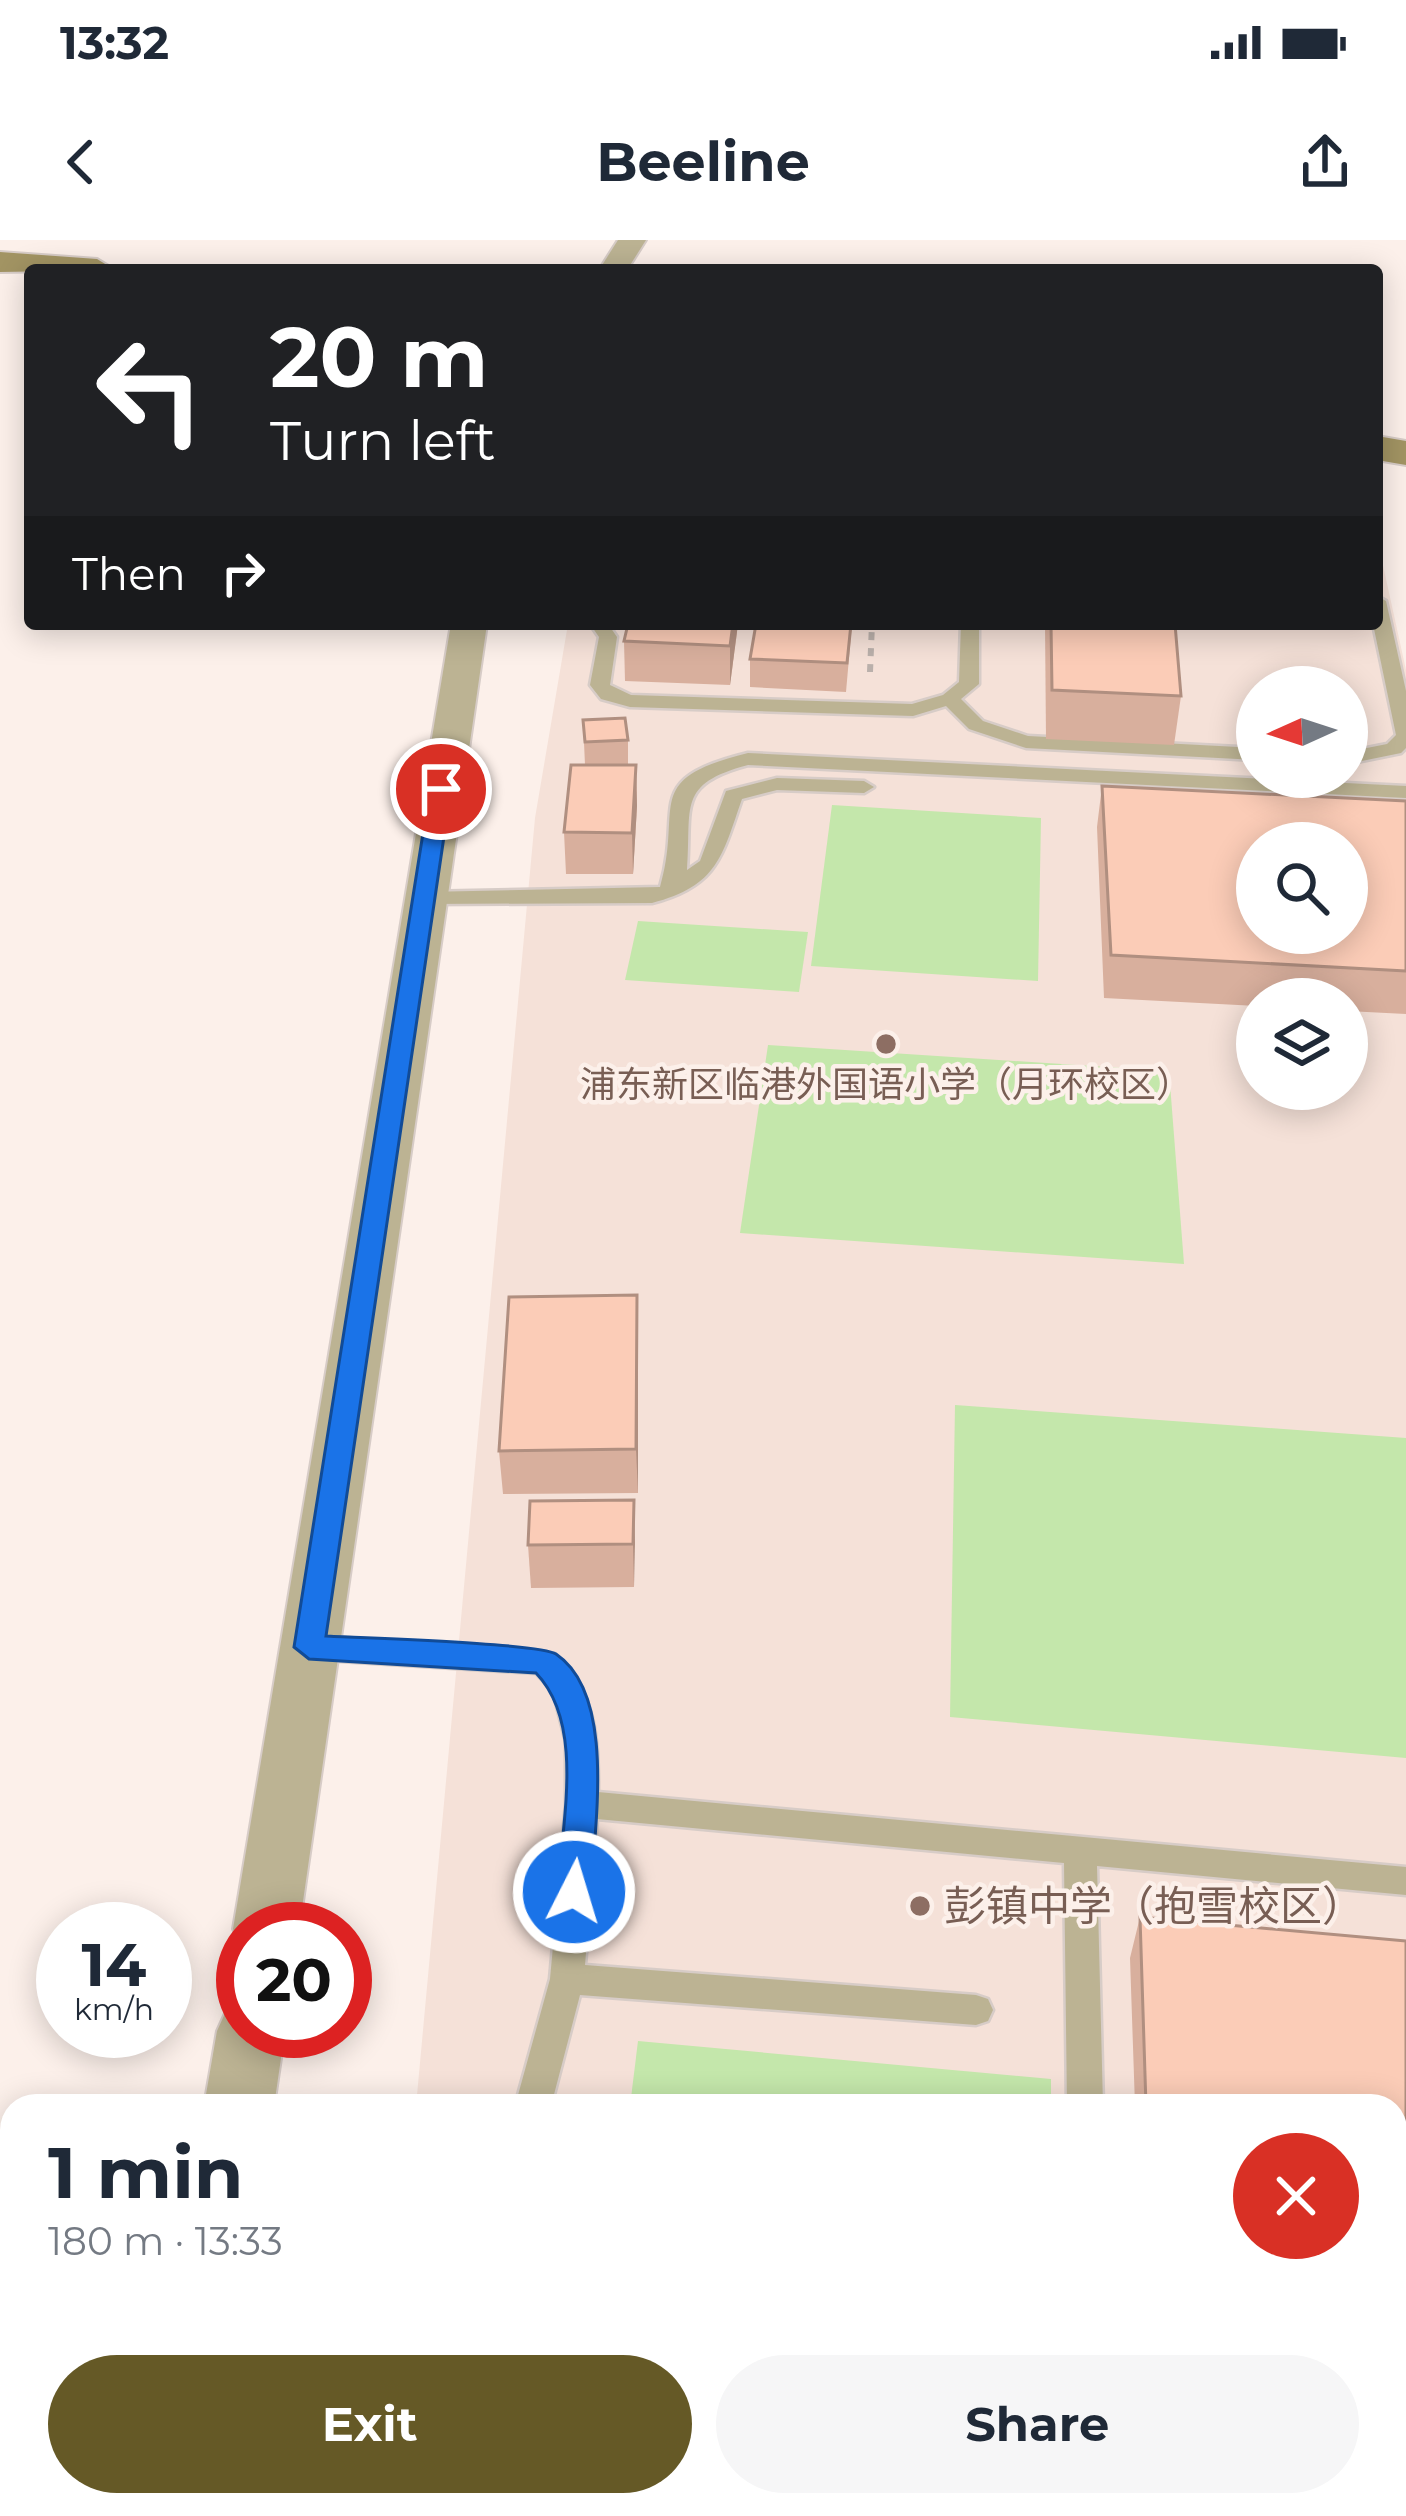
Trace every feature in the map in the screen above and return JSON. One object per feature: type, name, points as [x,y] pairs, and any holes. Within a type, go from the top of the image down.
[{"type":"street","points":[[270,1902],[468,630]]},
{"type":"street","points":[[241,2094],[247,2058]]},
{"type":"lane","points":[[1368,754],[1394,749],[1406,736],[1383,629]]},
{"type":"lane","points":[[603,630],[608,637],[600,685],[608,695],[630,701],[913,710],[950,699],[968,684],[970,630]]},
{"type":"lane","points":[[950,699],[976,725],[1026,742],[1236,753]]},
{"type":"lane","points":[[670,891],[678,873],[673,826],[693,780],[711,765],[748,759],[1406,792]]},
{"type":"lane","points":[[424,898],[652,897],[670,891],[709,864],[733,795],[778,784],[864,787]]},
{"type":"lane","points":[[309,1647],[544,1662],[567,1685],[582,1742],[582,1804],[567,1979],[535,2094]]},
{"type":"lane","points":[[582,1804],[1406,1881]]},
{"type":"lane","points":[[1080,1851],[1085,2094]]},
{"type":"lane","points":[[567,1979],[976,2011]]},
{"type":"shaded area","points":[[1383,565],[1406,670],[1406,2094],[417,2094],[535,818],[567,630],[1383,630]]},
{"type":"green space","points":[[832,805],[1041,818],[1038,981],[811,966]]},
{"type":"green space","points":[[638,921],[808,932],[799,992],[625,980]]},
{"type":"green space","points":[[768,1045],[1169,1071],[1184,1264],[740,1233]]},
{"type":"green space","points":[[955,1405],[1406,1438],[1406,1758],[950,1717]]},
{"type":"green space","points":[[638,2041],[1051,2079],[1051,2094],[631,2094]]},
{"type":"building","points":[[627,630],[732,630],[730,646],[624,641]]},
{"type":"building","points":[[755,630],[850,630],[847,663],[750,659]]},
{"type":"building","points":[[1051,630],[1176,630],[1181,696],[1052,690]]},
{"type":"building","points":[[625,718],[628,740],[585,742],[583,720]]},
{"type":"building","points":[[571,765],[636,765],[632,833],[564,832]]},
{"type":"building","points":[[1102,786],[1236,793],[1236,798],[1406,801],[1406,971],[1111,955]]},
{"type":"building","points":[[637,1295],[636,1449],[499,1451],[509,1297]]},
{"type":"building","points":[[634,1500],[633,1544],[528,1545],[530,1501]]},
{"type":"building","points":[[1140,1917],[1406,1941],[1406,2094],[1146,2094]]},
{"type":"place","name":"浦东新区临港外国语小学（月环校区）","points":[[886,1044]]},
{"type":"place","name":"彭镇中学（抱雪校区）","points":[[920,1906]]},
{"type":"route","points":[[441,789],[309,1647],[544,1662],[567,1685],[582,1742],[574,1892]]}]
